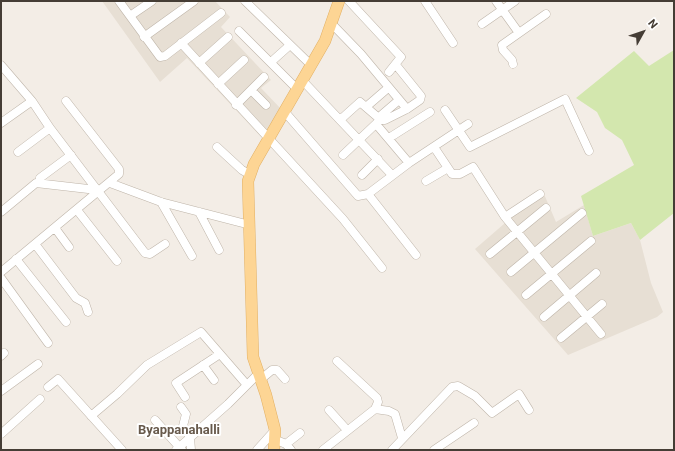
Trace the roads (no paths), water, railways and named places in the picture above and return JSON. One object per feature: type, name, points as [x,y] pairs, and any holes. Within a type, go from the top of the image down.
[{"type":"main road","points":[[280,443],[253,360],[248,181],[249,174],[268,139],[325,41],[339,1]]},
{"type":"street","points":[[119,1],[160,57],[165,56],[221,13]]},
{"type":"street","points":[[130,16],[152,1]]},
{"type":"street","points":[[144,37],[194,1]]},
{"type":"street","points":[[245,1],[311,65]]},
{"type":"street","points":[[349,1],[400,55],[401,59],[389,72]]},
{"type":"street","points":[[425,1],[453,43]]},
{"type":"street","points":[[496,1],[519,32]]},
{"type":"street","points":[[482,24],[515,1]]},
{"type":"street","points":[[513,64],[512,60],[503,50],[502,45],[546,14]]},
{"type":"street","points":[[331,23],[361,54],[407,109]]},
{"type":"street","points":[[239,31],[270,62],[340,120],[392,175]]},
{"type":"street","points":[[199,63],[228,37]]},
{"type":"street","points":[[181,43],[236,105],[343,219],[382,268]]},
{"type":"street","points":[[270,62],[290,45]]},
{"type":"street","points":[[218,84],[244,60]]},
{"type":"street","points":[[1,65],[32,101],[50,128],[145,253],[150,254],[165,244]]},
{"type":"street","points":[[378,121],[389,119],[420,100],[421,96],[396,65]]},
{"type":"street","points":[[236,105],[264,77]]},
{"type":"street","points":[[366,107],[388,88]]},
{"type":"street","points":[[251,90],[266,105]]},
{"type":"street","points":[[445,110],[470,147],[564,99],[589,151]]},
{"type":"street","points":[[343,155],[360,140],[399,100]]},
{"type":"street","points":[[1,123],[32,101]]},
{"type":"street","points":[[1,272],[119,174],[119,169],[66,101]]},
{"type":"street","points":[[340,120],[360,102],[378,121],[409,163]]},
{"type":"street","points":[[284,111],[356,194],[363,196],[368,194],[409,163],[468,124]]},
{"type":"street","points":[[390,138],[430,112]]},
{"type":"street","points":[[18,152],[50,128]]},
{"type":"street","points":[[217,147],[242,170],[249,174]]},
{"type":"street","points":[[434,147],[452,174],[456,175],[474,167],[505,217],[601,334]]},
{"type":"street","points":[[40,178],[71,155]]},
{"type":"street","points":[[362,175],[378,159]]},
{"type":"street","points":[[426,181],[448,168]]},
{"type":"street","points":[[1,212],[36,183],[98,191]]},
{"type":"street","points":[[110,183],[161,202],[250,226]]},
{"type":"street","points":[[368,194],[416,255]]},
{"type":"street","points":[[505,217],[540,194]]},
{"type":"street","points":[[161,202],[192,256]]},
{"type":"street","points":[[490,254],[546,208]]},
{"type":"street","points":[[77,210],[117,261]]},
{"type":"street","points":[[199,212],[219,250]]},
{"type":"street","points":[[511,272],[582,213]]},
{"type":"street","points":[[55,228],[69,247]]},
{"type":"street","points":[[526,295],[591,241]]},
{"type":"street","points":[[35,244],[76,298],[85,303],[88,312]]},
{"type":"street","points":[[16,260],[66,322]]},
{"type":"street","points":[[544,317],[596,273]]},
{"type":"street","points":[[1,278],[48,343]]},
{"type":"street","points":[[561,338],[602,304]]},
{"type":"street","points":[[91,416],[117,394],[147,365],[201,332],[248,385]]},
{"type":"street","points":[[185,396],[176,383],[220,354]]},
{"type":"street","points":[[323,450],[375,409],[378,402],[377,398],[337,361]]},
{"type":"street","points":[[1,391],[38,364]]},
{"type":"street","points":[[203,365],[214,380]]},
{"type":"street","points":[[155,420],[179,449],[190,437],[259,377],[272,370],[277,370],[285,379]]},
{"type":"street","points":[[48,387],[58,379],[122,450]]},
{"type":"street","points":[[392,450],[452,387],[458,386],[475,396],[492,413],[519,394],[529,410]]},
{"type":"street","points":[[1,434],[40,399]]},
{"type":"street","points":[[181,407],[186,414],[183,426],[190,437],[191,450]]},
{"type":"street","points":[[375,409],[389,411],[395,414],[402,438]]},
{"type":"street","points":[[329,410],[347,430]]},
{"type":"street","points":[[434,450],[474,423]]},
{"type":"street","points":[[257,450],[280,443],[300,433]]},
{"type":"district","name":"Byappanahalli","points":[[179,431]]}]
